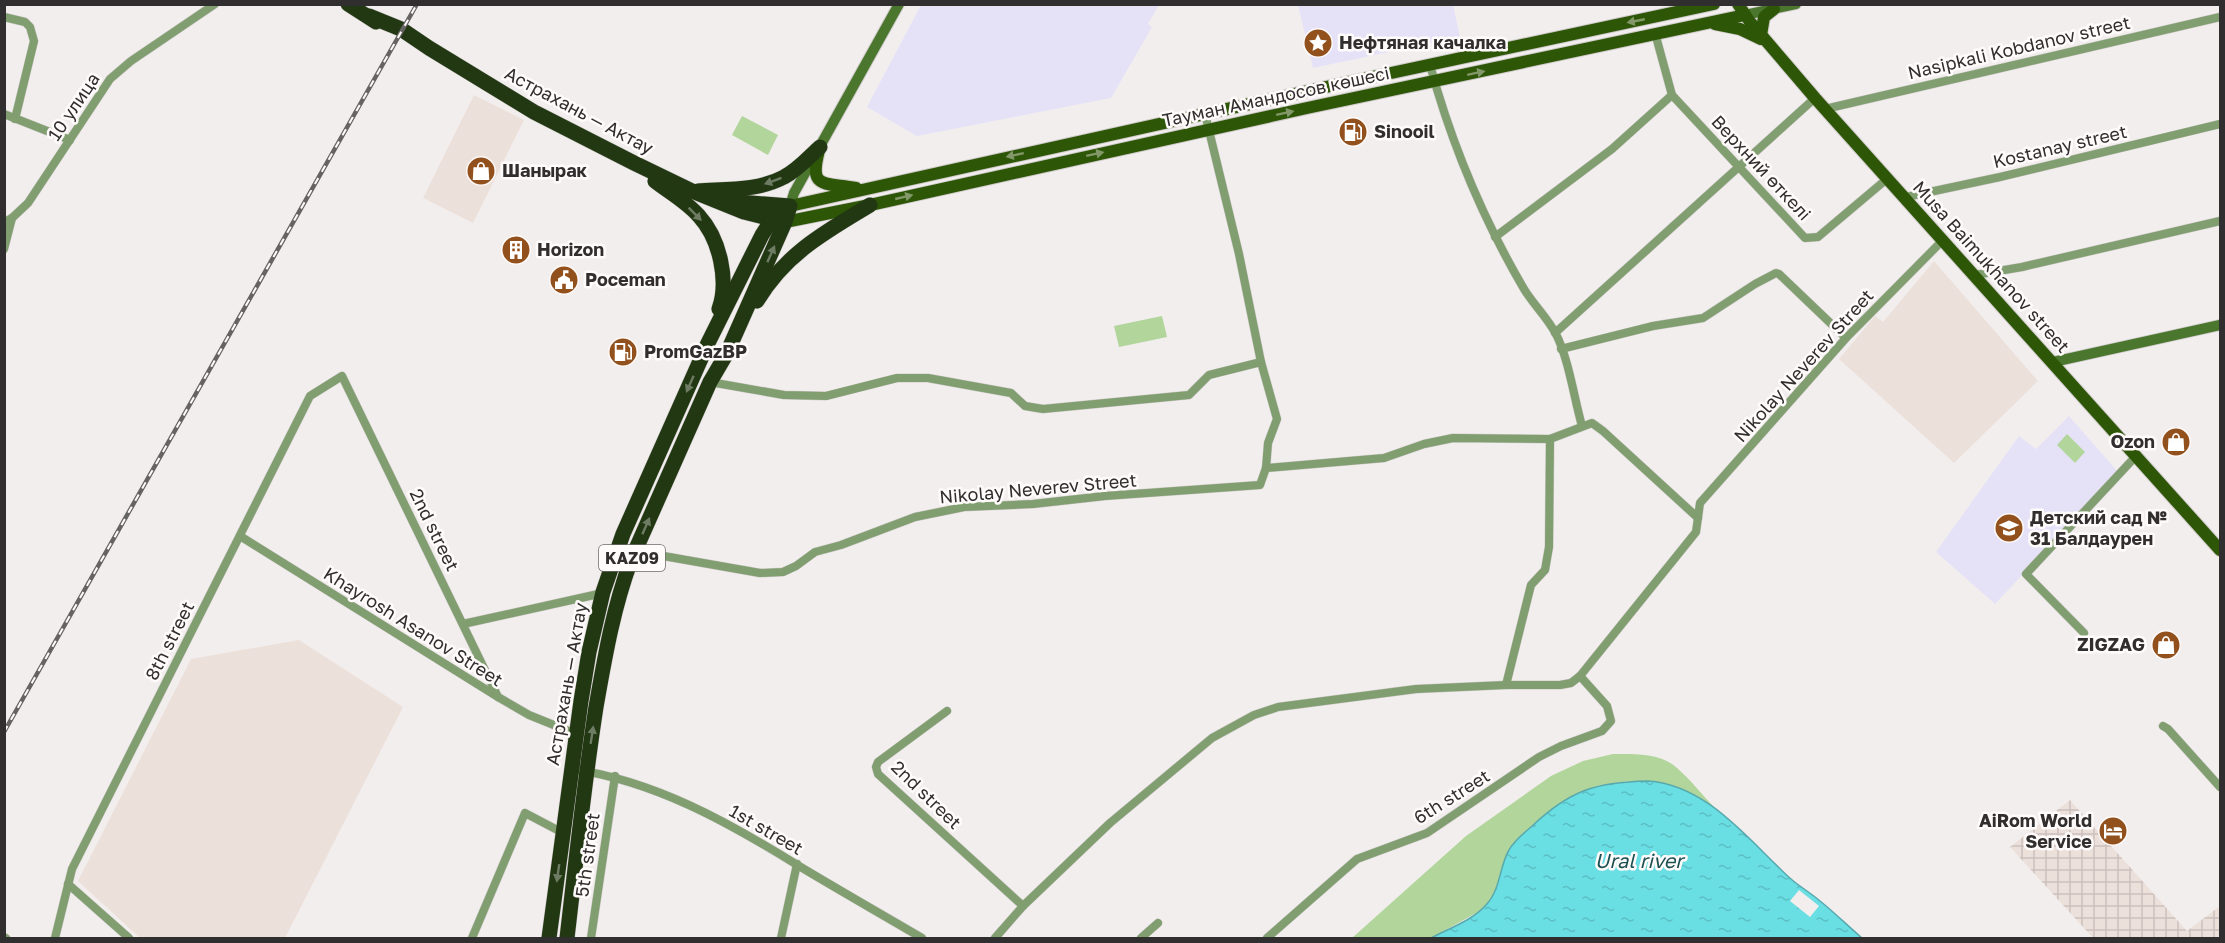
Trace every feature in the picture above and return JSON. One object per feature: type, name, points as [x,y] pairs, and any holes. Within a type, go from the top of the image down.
[{"type":"highway","name":"Астрахань — Актау","points":[[348,4],[369,16],[401,29],[534,111],[692,191],[715,200],[784,210]]},
{"type":"highway","points":[[692,191],[740,189],[772,182],[785,177],[820,147]]},
{"type":"highway","points":[[634,163],[700,217],[715,243],[723,278],[723,298],[708,343],[716,345],[727,353],[759,298],[779,271],[825,231],[870,205]]},
{"type":"highway","name":"Астрахань — Актау","points":[[567,939],[578,840],[579,770],[576,734],[589,652],[603,593],[623,534],[708,343],[784,210]]},
{"type":"highway","name":"Астрахань — Актау","points":[[549,939],[563,833],[579,770],[608,632],[620,590],[710,382],[727,353],[784,210]]},
{"type":"main road","points":[[784,210],[899,4]]},
{"type":"main road","name":"Тауман Амандосов көшесі","points":[[784,210],[867,189],[1205,114],[1714,4]]},
{"type":"main road","name":"Musa Baimukhanov street","points":[[1738,4],[1764,39],[1815,98],[2220,550]]},
{"type":"main road","name":"Тауман Амандосов көшесі","points":[[784,210],[870,205],[1209,129],[1796,4]]},
{"type":"main road","points":[[1706,23],[1740,29],[1764,39],[1764,17],[1774,9]]},
{"type":"main road","points":[[820,147],[814,168],[820,181],[826,185],[867,189]]},
{"type":"main road","points":[[2053,362],[2220,326]]},
{"type":"street","name":"10 улица","points":[[8,220],[28,203],[110,79],[120,69],[215,4]]},
{"type":"street","points":[[4,16],[25,22],[33,34],[34,42],[15,119]]},
{"type":"street","name":"Nasipkali Kobdanov street","points":[[1825,109],[2220,17]]},
{"type":"street","points":[[1495,237],[1612,149],[1672,95],[1655,33]]},
{"type":"street","points":[[1430,65],[1467,174],[1495,237],[1525,290],[1555,333],[1562,349],[1582,426]]},
{"type":"street","name":"Верхний өткелі","points":[[1672,95],[1805,238],[1818,237],[1888,178]]},
{"type":"street","points":[[1555,333],[1815,98]]},
{"type":"street","points":[[4,114],[70,140]]},
{"type":"street","points":[[1205,114],[1239,254],[1261,362],[1277,419],[1268,443],[1266,468],[1384,458],[1424,444],[1453,438],[1550,439],[1588,423],[1595,424],[1698,518]]},
{"type":"street","name":"Kostanay street","points":[[1906,197],[2000,177],[2220,124]]},
{"type":"street","points":[[4,249],[8,220]]},
{"type":"street","points":[[1975,275],[2022,267],[2220,221]]},
{"type":"street","name":"Nikolay Neverev Street","points":[[1581,676],[1696,532],[1700,503],[1846,338],[1943,240]]},
{"type":"street","points":[[1562,349],[1653,326],[1703,318],[1776,273],[1846,338]]},
{"type":"street","points":[[710,382],[784,395],[826,396],[897,378],[928,378],[1011,393],[1025,406],[1043,410],[1189,395],[1209,375],[1261,362]]},
{"type":"street","name":"8th street","points":[[55,939],[72,869],[310,396],[342,376]]},
{"type":"street","name":"2nd street","points":[[342,376],[498,697]]},
{"type":"street","points":[[1506,685],[1530,585],[1545,570],[1550,547],[1550,439]]},
{"type":"street","points":[[2084,633],[2026,574],[2136,456]]},
{"type":"street","name":"Nikolay Neverev Street","points":[[635,551],[760,573],[783,572],[796,566],[815,552],[842,546],[915,517],[964,507],[1033,504],[1105,496],[1260,485],[1266,468]]},
{"type":"street","name":"Khayrosh Asanov Street","points":[[240,536],[498,697],[529,715],[576,734]]},
{"type":"street","points":[[464,624],[603,593]]},
{"type":"street","points":[[995,939],[1023,906],[1110,823],[1212,738],[1254,715],[1278,707],[1416,689],[1560,685],[1571,683],[1581,676]]},
{"type":"street","name":"6th street","points":[[1267,939],[1357,859],[1427,833],[1539,757],[1602,731],[1611,721],[1608,706],[1581,676]]},
{"type":"street","name":"2nd street","points":[[947,711],[878,762],[876,768],[878,774],[1023,906]]},
{"type":"street","points":[[2163,726],[2220,787]]},
{"type":"street","name":"1st street","points":[[579,770],[615,776],[682,801],[771,848],[922,939]]},
{"type":"street","name":"5th street","points":[[591,939],[615,776]]},
{"type":"street","points":[[472,939],[525,813],[578,840]]},
{"type":"street","points":[[781,939],[797,864]]},
{"type":"street","points":[[69,884],[129,939]]},
{"type":"street","points":[[1140,939],[1158,923]]},
{"type":"shaded area","points":[[921,5],[1159,5],[1148,24],[1152,27],[1111,98],[917,136],[867,107]]},
{"type":"shaded area","points":[[1298,5],[1453,5],[1460,37],[1313,68]]},
{"type":"shaded area","points":[[474,95],[524,120],[473,223],[423,198]]},
{"type":"shaded area","points":[[1934,261],[2038,381],[1954,463],[1839,359],[1875,316],[1883,322]]},
{"type":"shaded area","name":"Детский сад № 31 Балдаурен","points":[[2069,416],[2118,472],[1995,604],[1936,552],[2019,436],[2036,449]]},
{"type":"shaded area","points":[[299,640],[403,707],[285,938],[140,938],[78,881],[191,659]]},
{"type":"shaded area","points":[[2070,800],[2187,931],[2220,906],[2220,938],[2093,938],[2010,847]]},
{"type":"green space","points":[[742,116],[778,135],[768,155],[732,135]]},
{"type":"green space","points":[[1162,316],[1167,337],[1119,347],[1114,326]]},
{"type":"green space","points":[[2067,434],[2085,452],[2075,463],[2057,445]]},
{"type":"green space","points":[[1613,754],[1644,755],[1666,760],[1683,774],[1715,808],[1686,791],[1648,781],[1597,786],[1533,825],[1510,848],[1495,892],[1478,912],[1431,938],[1352,938],[1466,836],[1551,776],[1583,761]]},
{"type":"water","name":"Ural river","points":[[1648,781],[1670,785],[1709,804],[1743,832],[1791,879],[1862,938],[1431,938],[1467,920],[1486,905],[1495,892],[1511,847],[1558,804],[1571,796],[1598,786]]},
{"type":"pier","points":[[1799,890],[1819,906],[1810,917],[1790,901]]},
{"type":"railway","points":[[4,732],[417,4]]},
{"type":"place","name":"Нефтяная качалка","points":[[1318,43]]},
{"type":"place","name":"Sinooil","points":[[1353,132]]},
{"type":"place","name":"Шанырак","points":[[481,171]]},
{"type":"place","name":"Horizon","points":[[516,250]]},
{"type":"place","name":"Poceman","points":[[564,280]]},
{"type":"place","name":"PromGazBP","points":[[623,352]]},
{"type":"place","name":"Ozon","points":[[2176,442]]},
{"type":"place","name":"Детский сад № 31 Балдаурен","points":[[2009,528]]},
{"type":"place","name":"ZIGZAG","points":[[2166,645]]},
{"type":"place","name":"AiRom World Service","points":[[2113,831]]}]
